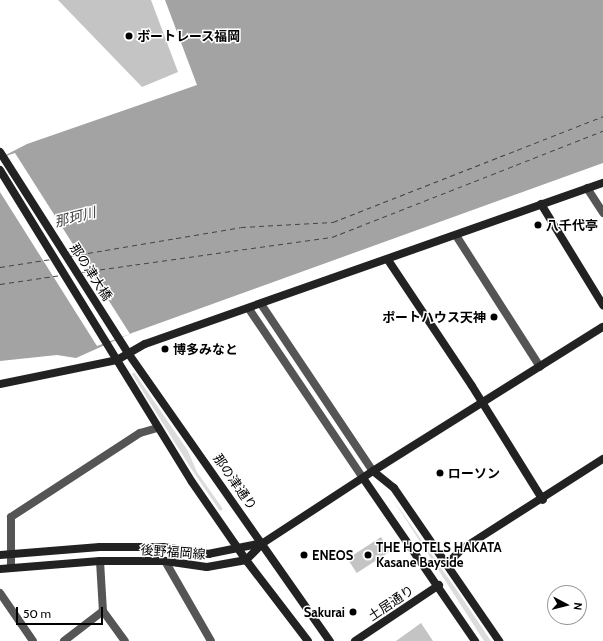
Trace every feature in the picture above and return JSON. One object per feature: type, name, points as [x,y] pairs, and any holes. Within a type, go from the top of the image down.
[{"type":"street","name":"那の津大橋","points":[[2,154],[119,338]]},
{"type":"street","name":"那の津大橋","points":[[0,170],[108,342],[117,360]]},
{"type":"street","points":[[0,384],[117,360],[146,344],[249,309],[603,183]]},
{"type":"street","points":[[587,188],[603,213]]},
{"type":"street","points":[[541,204],[603,305]]},
{"type":"street","points":[[456,236],[540,367]]},
{"type":"street","points":[[388,260],[483,403],[542,500]]},
{"type":"street","points":[[261,304],[372,471],[394,488],[500,641]]},
{"type":"street","points":[[249,309],[363,478],[439,585],[476,641]]},
{"type":"street","points":[[246,560],[264,544],[372,471],[603,327]]},
{"type":"street","name":"那の津通り","points":[[119,338],[128,353],[264,544],[330,641]]},
{"type":"street","points":[[117,360],[158,428],[237,547],[308,641]]},
{"type":"street","points":[[11,568],[11,517],[140,433],[158,428]]},
{"type":"street","points":[[447,564],[462,549],[542,500],[603,459]]},
{"type":"street","name":"後野福岡線","points":[[0,555],[100,547],[163,547],[208,554],[237,547],[264,544]]},
{"type":"street","points":[[100,560],[103,611],[125,641]]},
{"type":"street","name":"後野福岡線","points":[[0,569],[100,560],[165,561],[207,567],[246,560]]},
{"type":"street","points":[[165,561],[211,641]]},
{"type":"street","name":"土居通り","points":[[356,641],[439,585]]},
{"type":"street","points":[[0,594],[33,641]]},
{"type":"street","points":[[64,641],[103,611]]},
{"type":"shaded area","points":[[134,372],[188,451],[197,472],[223,509],[220,511],[192,470],[132,374]]},
{"type":"shaded area","points":[[392,498],[456,589],[491,641],[484,641]]},
{"type":"water","name":"那珂川","points":[[165,0],[603,0],[603,163],[132,333],[76,358],[57,355],[0,361],[0,158],[27,144],[197,85]]},
{"type":"pier","points":[[15,153],[130,334],[97,346],[0,192],[0,158]]},
{"type":"building","name":"ボートレース福岡","points":[[58,0],[151,0],[178,72],[142,87]]},
{"type":"building","name":"THE HOTELS HAKATA Kasane Bayside","points":[[381,537],[390,551],[357,573],[347,559]]},
{"type":"building","points":[[421,623],[433,641],[396,641]]},
{"type":"ferry route","points":[[70,256],[241,227],[333,222],[603,116]]},
{"type":"ferry route","points":[[82,272],[332,237],[603,131]]},
{"type":"ferry route","points":[[0,267],[51,259]]},
{"type":"ferry route","points":[[0,284],[61,275]]},
{"type":"place","name":"ボートレース福岡","points":[[129,36]]},
{"type":"place","name":"八千代亭","points":[[538,225]]},
{"type":"place","name":"ポートハウス天神","points":[[494,317]]},
{"type":"place","name":"博多みなと","points":[[165,349]]},
{"type":"place","name":"ローソン","points":[[440,473]]},
{"type":"place","name":"ENEOS","points":[[304,555]]},
{"type":"place","name":"THE HOTELS HAKATA Kasane Bayside","points":[[368,555]]},
{"type":"place","name":"Sakurai","points":[[353,612]]}]
